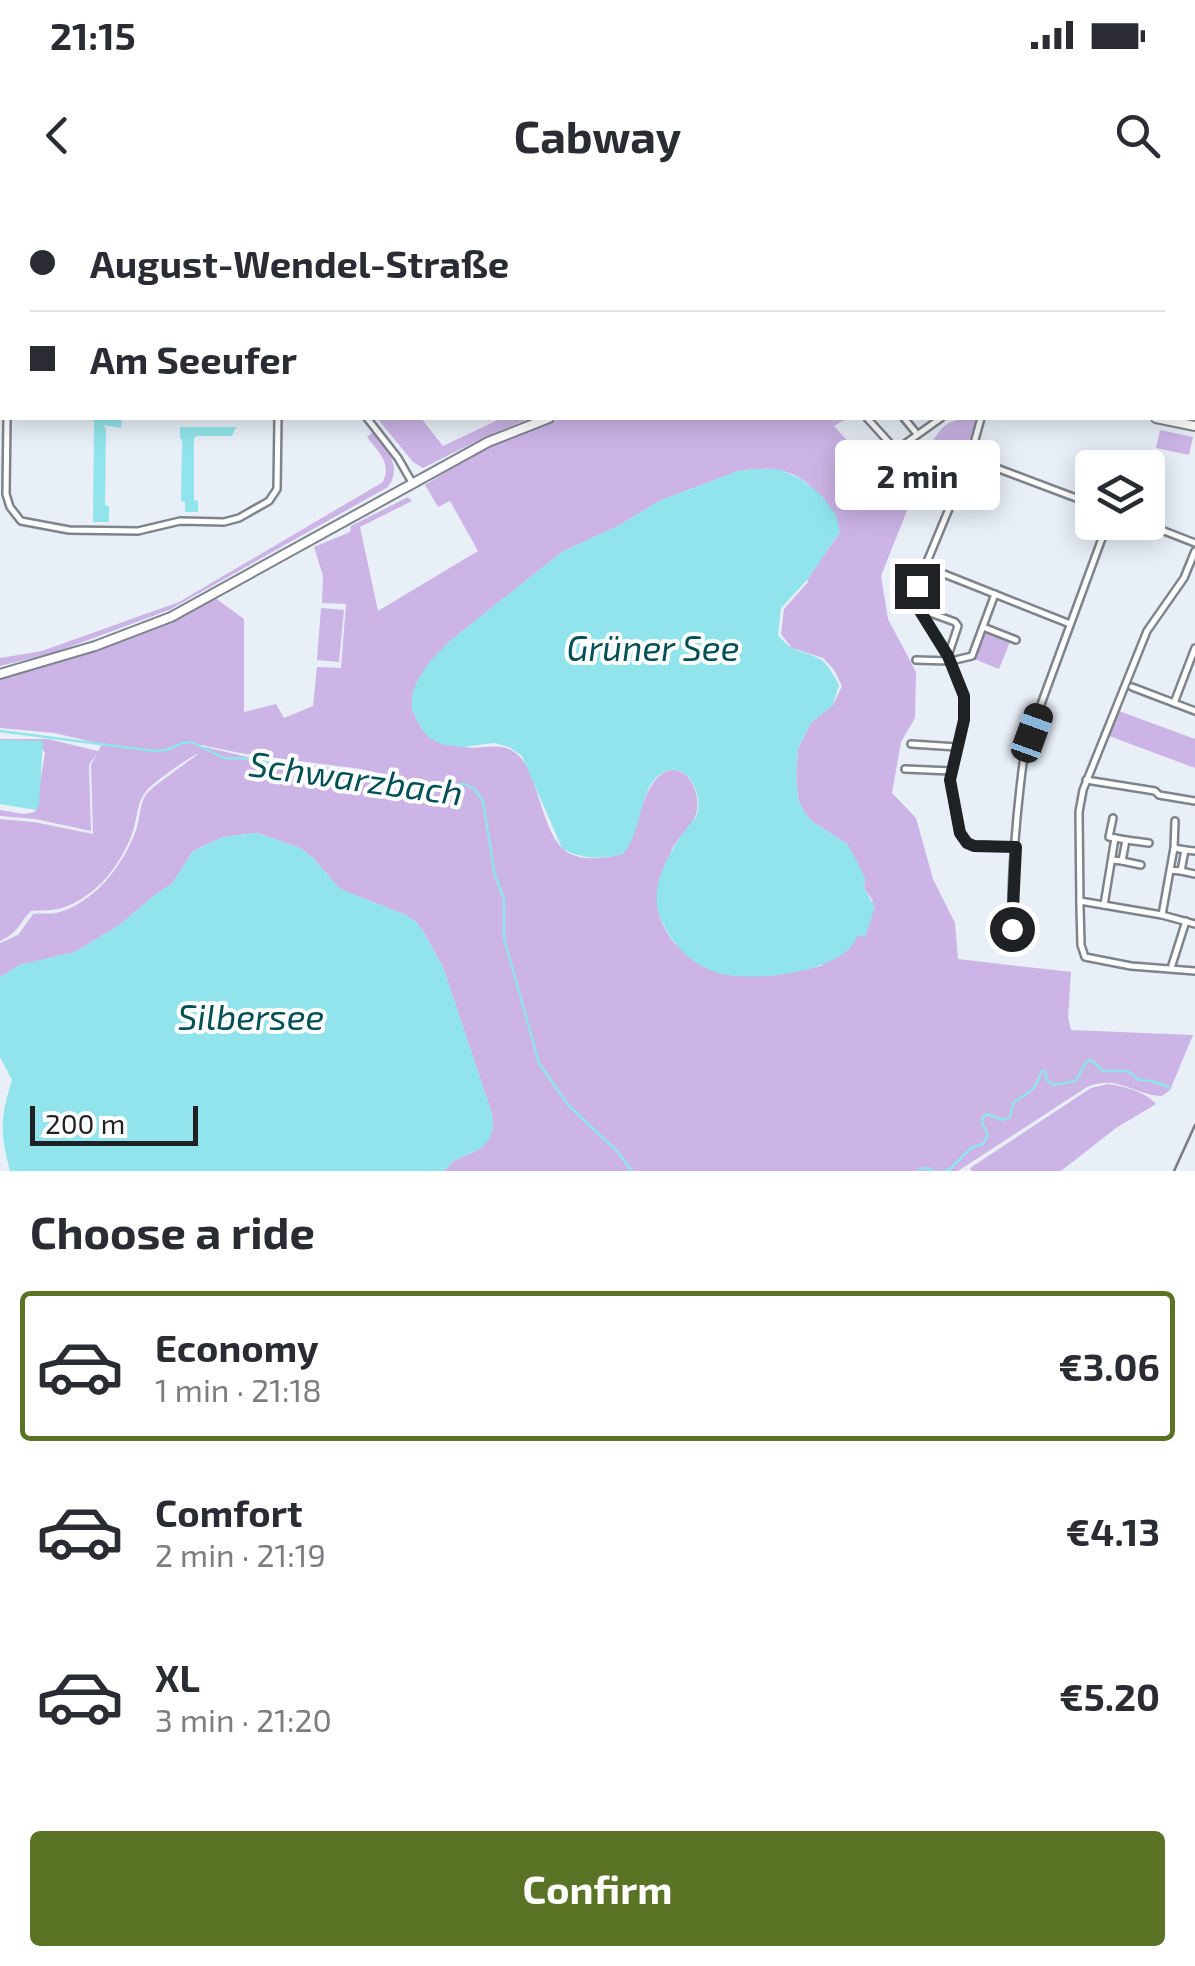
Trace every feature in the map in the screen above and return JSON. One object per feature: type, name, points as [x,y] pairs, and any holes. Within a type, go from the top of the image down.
[{"type":"main road","points":[[0,674],[94,646],[172,616],[488,442],[544,420]]},
{"type":"main road","points":[[1166,420],[1195,426]]},
{"type":"street","points":[[7,420],[6,494],[21,521],[69,530],[128,531],[180,521],[224,522],[268,501],[277,489],[278,420]]},
{"type":"street","points":[[369,420],[413,484]]},
{"type":"street","points":[[869,420],[895,449],[904,451],[906,444],[937,420]]},
{"type":"street","points":[[906,420],[917,434]]},
{"type":"street","points":[[981,420],[916,593],[920,611],[950,658],[964,704],[964,720],[951,771],[951,793],[962,838],[974,846],[1016,847]]},
{"type":"street","points":[[970,458],[1075,498]]},
{"type":"street","points":[[1165,531],[1195,543]]},
{"type":"street","points":[[1016,940],[1012,932],[1016,847],[1028,736],[1101,540]]},
{"type":"street","points":[[1195,550],[1184,578],[1147,632],[1086,780],[1080,806],[1081,944],[1085,957],[1195,972]]},
{"type":"street","points":[[924,566],[1070,624]]},
{"type":"street","points":[[916,660],[972,656],[995,594]]},
{"type":"street","points":[[920,611],[958,626],[950,658]]},
{"type":"street","points":[[982,627],[1016,640]]},
{"type":"street","points":[[1174,703],[1194,652]]},
{"type":"street","points":[[1132,688],[1195,711]]},
{"type":"street","points":[[911,744],[958,747]]},
{"type":"street","points":[[905,769],[951,771]]},
{"type":"street","points":[[1086,780],[1195,802]]},
{"type":"street","points":[[1112,818],[1109,837],[1148,843]]},
{"type":"street","points":[[1162,915],[1175,822]]},
{"type":"street","points":[[1104,905],[1116,838]]},
{"type":"street","points":[[1122,861],[1126,840]]},
{"type":"street","points":[[1174,848],[1195,851]]},
{"type":"street","points":[[1180,871],[1184,850]]},
{"type":"street","points":[[1112,860],[1142,864]]},
{"type":"street","points":[[1170,870],[1195,874]]},
{"type":"street","points":[[1080,901],[1195,924]]},
{"type":"street","points":[[1172,965],[1186,920]]},
{"type":"shaded area","points":[[379,420],[423,420],[443,446],[498,420],[526,420],[423,468],[413,462]]},
{"type":"shaded area","points":[[558,420],[844,420],[834,426],[884,481],[919,458],[947,424],[975,420],[962,466],[935,462],[908,508],[881,576],[888,619],[916,672],[915,718],[901,742],[892,793],[916,818],[933,879],[955,923],[958,959],[1071,972],[1071,1030],[1193,1035],[1170,1090],[1162,1096],[1117,1084],[1087,1087],[958,1171],[444,1171],[453,1161],[480,1149],[492,1114],[443,967],[416,922],[340,889],[300,848],[257,833],[223,837],[193,851],[172,884],[121,924],[75,952],[20,965],[0,977],[0,943],[18,935],[33,914],[56,913],[94,893],[114,871],[129,846],[145,796],[199,753],[144,794],[128,843],[115,867],[97,887],[62,908],[31,911],[15,931],[0,941],[0,819],[93,834],[91,765],[97,753],[89,765],[91,831],[0,816],[0,810],[35,812],[45,753],[40,745],[0,746],[0,739],[48,739],[98,751],[102,744],[54,733],[0,728],[0,677],[109,643],[214,597],[244,619],[244,712],[276,704],[284,718],[313,706],[317,667],[341,668],[346,604],[322,603],[323,576],[314,547],[350,532],[351,526],[408,497],[412,501],[360,527],[378,611],[478,551],[450,501],[438,507],[425,485],[530,428]],"holes":[[[770,469],[791,474],[810,485],[840,532],[808,582],[784,609],[781,634],[792,648],[823,658],[842,686],[833,705],[811,723],[798,748],[798,799],[813,822],[847,844],[873,901],[821,966],[768,976],[675,944],[662,923],[659,904],[670,853],[697,810],[695,789],[685,774],[670,770],[653,783],[623,854],[602,858],[573,855],[555,839],[520,757],[506,748],[460,746],[423,731],[412,710],[450,641],[562,552],[620,525],[659,501],[738,471]],[[200,746],[361,769],[383,774],[252,758]]]},
{"type":"shaded area","points":[[1160,430],[1193,437],[1189,455],[1156,448]]},
{"type":"shaded area","points":[[373,432],[394,465],[388,487],[169,610],[53,653],[0,666],[0,658],[42,651],[179,602],[383,482],[385,463],[367,437]]},
{"type":"shaded area","points":[[321,608],[344,610],[339,662],[317,660]]},
{"type":"shaded area","points":[[984,632],[1010,642],[999,669],[974,659]]},
{"type":"shaded area","points":[[1119,711],[1195,739],[1195,768],[1109,736]]},
{"type":"shaded area","points":[[1108,1084],[1140,1093],[1156,1104],[1116,1128],[1061,1171],[970,1168],[1091,1088]]},
{"type":"water","points":[[122,420],[121,428],[104,425],[105,505],[109,506],[109,522],[93,522],[94,422]]},
{"type":"water","points":[[180,427],[236,427],[232,436],[194,438],[194,500],[198,501],[198,512],[185,512],[185,502],[181,501]]},
{"type":"water","name":"Grüner See","points":[[779,469],[801,479],[822,496],[836,515],[840,532],[807,580],[781,608],[778,635],[793,648],[823,661],[839,685],[833,705],[811,723],[798,748],[798,799],[813,822],[847,844],[875,907],[865,937],[858,935],[838,957],[804,970],[744,977],[712,971],[695,962],[674,942],[660,917],[658,884],[672,851],[697,814],[698,797],[686,774],[671,770],[655,779],[623,854],[576,855],[562,848],[522,756],[494,743],[464,747],[431,739],[412,710],[412,696],[430,661],[450,641],[562,552],[620,525],[659,501],[738,471]]},
{"type":"water","points":[[0,740],[43,741],[36,810],[0,804]]},
{"type":"water","name":"Silbersee","points":[[257,833],[300,848],[340,889],[406,915],[423,931],[443,967],[492,1114],[489,1140],[480,1149],[453,1161],[444,1171],[10,1171],[3,1126],[12,1080],[0,1057],[0,977],[20,965],[75,952],[121,924],[172,884],[193,851],[223,837]]},
{"type":"waterway","name":"Schwarzbach","points":[[0,731],[154,751],[191,742],[224,758],[256,759],[384,786],[418,789],[465,784],[475,789],[483,802],[495,876],[504,899],[504,938],[539,1063],[569,1106],[617,1151],[632,1171]]},
{"type":"waterway","name":"Schwarzbach","points":[[944,1171],[971,1148],[983,1144],[988,1134],[983,1117],[1010,1117],[1014,1102],[1034,1088],[1041,1072],[1045,1071],[1053,1085],[1076,1081],[1091,1060],[1103,1071],[1128,1071],[1139,1080],[1169,1087]]},
{"type":"waterway","name":"Schwarzbach","points":[[920,1171],[934,1171]]},
{"type":"railway","points":[[1174,1171],[1195,1125]]},
{"type":"route","points":[[917,586],[920,611],[948,656],[964,696],[964,720],[950,780],[960,833],[974,846],[1016,847],[1012,929]]}]
